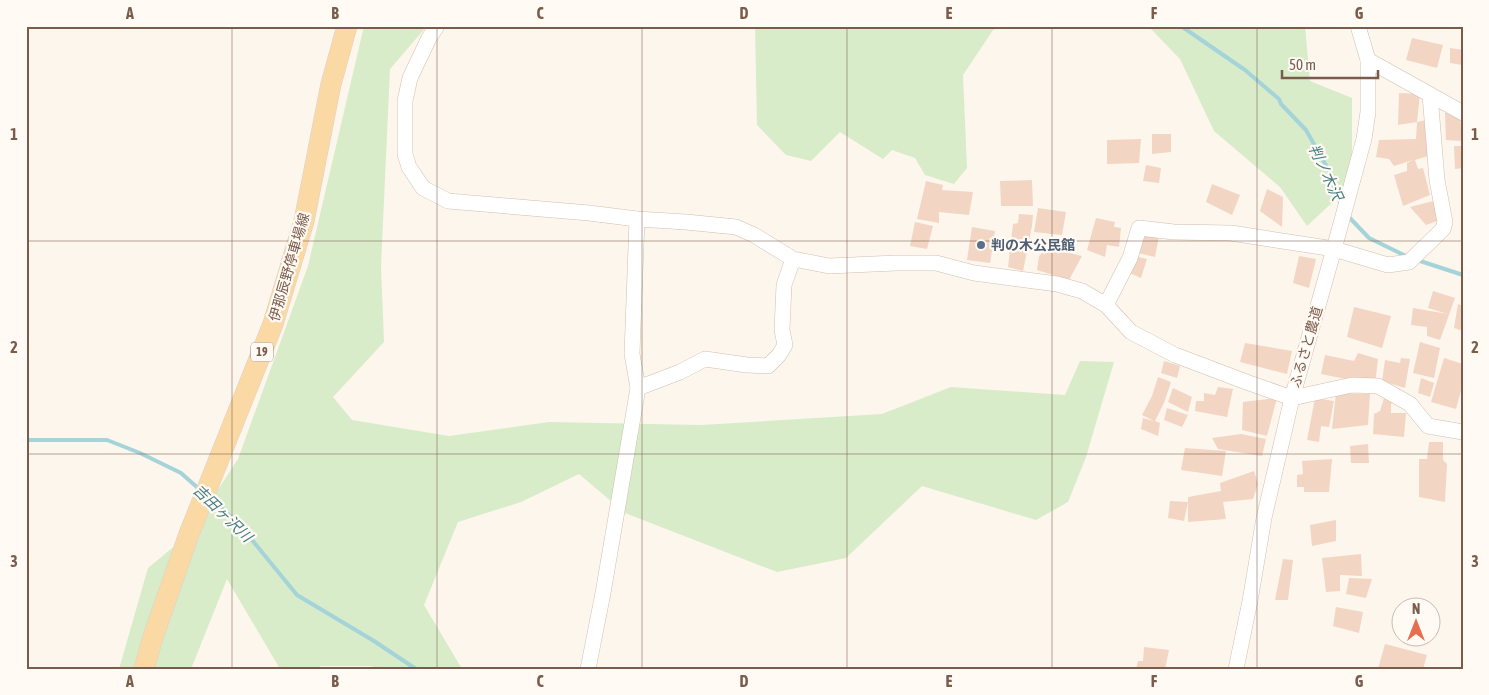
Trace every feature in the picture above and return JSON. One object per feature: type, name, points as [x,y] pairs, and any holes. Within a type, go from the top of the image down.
[{"type":"main road","name":"伊那辰野停車場線","points":[[144,669],[153,637],[189,534],[273,324],[304,221],[331,84],[347,26]]},
{"type":"street","points":[[436,26],[428,38],[410,78],[405,101],[405,154],[409,167],[423,188],[448,201],[589,213],[637,220],[736,227],[754,235],[793,259],[829,266],[896,263],[936,264],[974,273],[1056,284],[1082,291],[1106,305],[1131,332],[1175,355],[1249,384],[1292,398],[1352,385],[1378,386],[1410,404],[1428,426],[1463,432]]},
{"type":"street","name":"ふるさと農道","points":[[1236,669],[1264,518],[1292,398],[1365,130],[1368,112],[1368,60],[1358,26]]},
{"type":"street","points":[[1368,60],[1463,113]]},
{"type":"street","points":[[1106,305],[1130,258],[1139,228],[1174,232],[1231,233],[1334,249],[1388,265],[1408,262],[1443,229],[1445,222],[1437,180],[1430,95]]},
{"type":"street","points":[[588,669],[604,593],[638,388],[632,354],[637,220]]},
{"type":"street","points":[[638,388],[680,372],[705,359],[768,366],[779,355],[785,345],[782,330],[784,286],[793,259]]},
{"type":"green space","points":[[364,26],[427,26],[390,69],[381,266],[384,342],[333,397],[352,420],[449,436],[549,422],[701,425],[882,414],[951,387],[1065,395],[1080,361],[1114,362],[1086,457],[1068,502],[1036,520],[922,486],[846,558],[777,572],[625,513],[579,474],[521,502],[458,522],[424,605],[462,669],[375,669],[372,666],[320,666],[318,669],[280,669],[227,579],[191,669],[119,669],[148,568],[189,534],[238,459],[308,266]]},
{"type":"green space","points":[[755,26],[1003,26],[993,30],[963,75],[967,168],[954,184],[925,175],[915,158],[892,150],[883,159],[840,132],[811,161],[786,155],[757,125]]},
{"type":"green space","points":[[1148,26],[1305,26],[1310,81],[1352,98],[1352,184],[1307,226],[1280,187],[1214,131],[1180,59]]},
{"type":"building","points":[[1412,38],[1443,45],[1437,68],[1406,60]]},
{"type":"building","points":[[1450,48],[1463,50],[1462,65],[1450,63]]},
{"type":"building","points":[[1399,93],[1420,94],[1417,122],[1398,125]]},
{"type":"building","points":[[1445,113],[1460,113],[1462,141],[1446,140]]},
{"type":"building","points":[[1431,119],[1435,154],[1415,160],[1418,169],[1423,168],[1430,195],[1403,206],[1394,175],[1407,171],[1407,163],[1413,160],[1394,166],[1389,159],[1376,157],[1379,140],[1416,139],[1417,122]]},
{"type":"building","points":[[1152,134],[1171,134],[1171,152],[1152,154]]},
{"type":"building","points":[[1141,139],[1139,163],[1107,164],[1107,140]]},
{"type":"building","points":[[1454,146],[1463,146],[1463,168],[1455,169]]},
{"type":"building","points":[[1146,165],[1161,168],[1159,183],[1143,181]]},
{"type":"building","points":[[1032,180],[1033,206],[1001,206],[1000,181]]},
{"type":"building","points":[[926,181],[943,185],[942,190],[973,192],[969,215],[939,212],[939,223],[917,219]]},
{"type":"building","points":[[1212,184],[1240,195],[1232,215],[1206,202]]},
{"type":"building","points":[[1267,189],[1283,197],[1282,227],[1260,211]]},
{"type":"building","points":[[1437,200],[1440,220],[1426,225],[1410,207]]},
{"type":"building","points":[[1038,208],[1066,212],[1062,235],[1034,232]]},
{"type":"building","points":[[1019,214],[1033,215],[1023,271],[1008,267],[1013,224],[1018,223]]},
{"type":"building","points":[[1096,218],[1115,222],[1114,227],[1121,228],[1119,247],[1107,245],[1105,257],[1087,250]]},
{"type":"building","points":[[915,222],[933,226],[927,249],[910,246]]},
{"type":"building","name":"判の木公民館","points":[[972,227],[995,231],[990,263],[967,260]]},
{"type":"building","points":[[1141,233],[1159,236],[1155,257],[1138,253]]},
{"type":"building","points":[[1046,240],[1058,244],[1057,250],[1082,256],[1069,280],[1037,270],[1039,256],[1043,252]]},
{"type":"building","points":[[1134,256],[1147,259],[1141,278],[1130,273]]},
{"type":"building","points":[[1299,256],[1316,259],[1309,288],[1293,283]]},
{"type":"building","points":[[1433,291],[1455,298],[1440,340],[1427,336],[1427,327],[1411,325],[1413,308],[1448,314],[1428,308]]},
{"type":"building","points":[[1458,304],[1463,306],[1463,331],[1454,328]]},
{"type":"building","points":[[1354,307],[1391,316],[1382,348],[1347,337]]},
{"type":"building","points":[[1420,342],[1440,348],[1434,378],[1413,373]]},
{"type":"building","points":[[1245,343],[1292,351],[1287,374],[1240,362]]},
{"type":"building","points":[[1358,353],[1378,359],[1375,385],[1321,374],[1325,355],[1354,361]]},
{"type":"building","points":[[1401,358],[1410,359],[1405,388],[1382,381],[1385,360],[1400,363]]},
{"type":"building","points":[[1444,358],[1463,364],[1463,383],[1456,409],[1431,402]]},
{"type":"building","points":[[1164,361],[1180,366],[1177,378],[1161,373]]},
{"type":"building","points":[[1158,377],[1171,382],[1155,421],[1160,423],[1158,436],[1141,429],[1143,418],[1154,421],[1142,415],[1152,396]]},
{"type":"building","points":[[1421,378],[1434,383],[1430,397],[1418,393]]},
{"type":"building","points":[[1218,387],[1233,389],[1227,417],[1195,411],[1196,401],[1204,401],[1204,393],[1215,395]]},
{"type":"building","points":[[1173,388],[1192,397],[1188,412],[1168,402]]},
{"type":"building","points":[[1336,393],[1370,394],[1368,425],[1332,429]]},
{"type":"building","points":[[1385,395],[1394,399],[1391,404],[1391,413],[1406,413],[1404,437],[1373,434],[1374,414],[1380,411]]},
{"type":"building","points":[[1277,398],[1267,436],[1242,430],[1243,402]]},
{"type":"building","points":[[1315,398],[1334,401],[1329,427],[1321,426],[1319,442],[1307,440]]},
{"type":"building","points":[[1167,408],[1188,415],[1182,427],[1164,420]]},
{"type":"building","points":[[1241,434],[1266,439],[1262,456],[1218,449],[1212,438]]},
{"type":"building","points":[[1429,442],[1443,442],[1443,460],[1447,464],[1445,502],[1419,497],[1419,459],[1427,459]]},
{"type":"building","points":[[1368,444],[1369,463],[1351,463],[1350,446]]},
{"type":"building","points":[[1185,448],[1226,451],[1222,476],[1181,470]]},
{"type":"building","points":[[1332,459],[1329,492],[1304,492],[1304,487],[1297,487],[1297,475],[1303,474],[1302,461]]},
{"type":"building","points":[[1254,471],[1258,484],[1253,499],[1223,502],[1226,519],[1188,522],[1188,497],[1221,491],[1220,483]]},
{"type":"building","points":[[1170,501],[1188,502],[1184,521],[1168,518]]},
{"type":"building","points":[[1336,520],[1336,541],[1312,546],[1310,525]]},
{"type":"building","points":[[1361,554],[1362,576],[1340,575],[1340,591],[1326,592],[1322,558]]},
{"type":"building","points":[[1283,559],[1293,560],[1288,600],[1275,600]]},
{"type":"building","points":[[1349,578],[1372,579],[1366,598],[1346,594]]},
{"type":"building","points":[[1336,607],[1363,612],[1359,633],[1333,626]]},
{"type":"building","points":[[1385,644],[1392,646],[1392,648],[1400,648],[1427,655],[1423,669],[1378,669]]},
{"type":"building","points":[[1144,647],[1169,650],[1165,669],[1136,669],[1138,661],[1143,661]]},
{"type":"waterway","name":"判ノ木沢","points":[[1181,26],[1245,70],[1279,99],[1281,104],[1306,130],[1328,169],[1341,205]]},
{"type":"waterway","name":"判ノ木沢","points":[[1347,215],[1369,238],[1406,256]]},
{"type":"waterway","name":"判ノ木沢","points":[[1417,260],[1463,275]]},
{"type":"waterway","name":"吉田ヶ沢川","points":[[26,440],[107,440],[140,453],[181,473],[199,489]]},
{"type":"waterway","name":"吉田ヶ沢川","points":[[210,498],[239,524],[297,595],[374,641],[416,669]]},
{"type":"place","name":"判の木公民館","points":[[981,245]]}]
